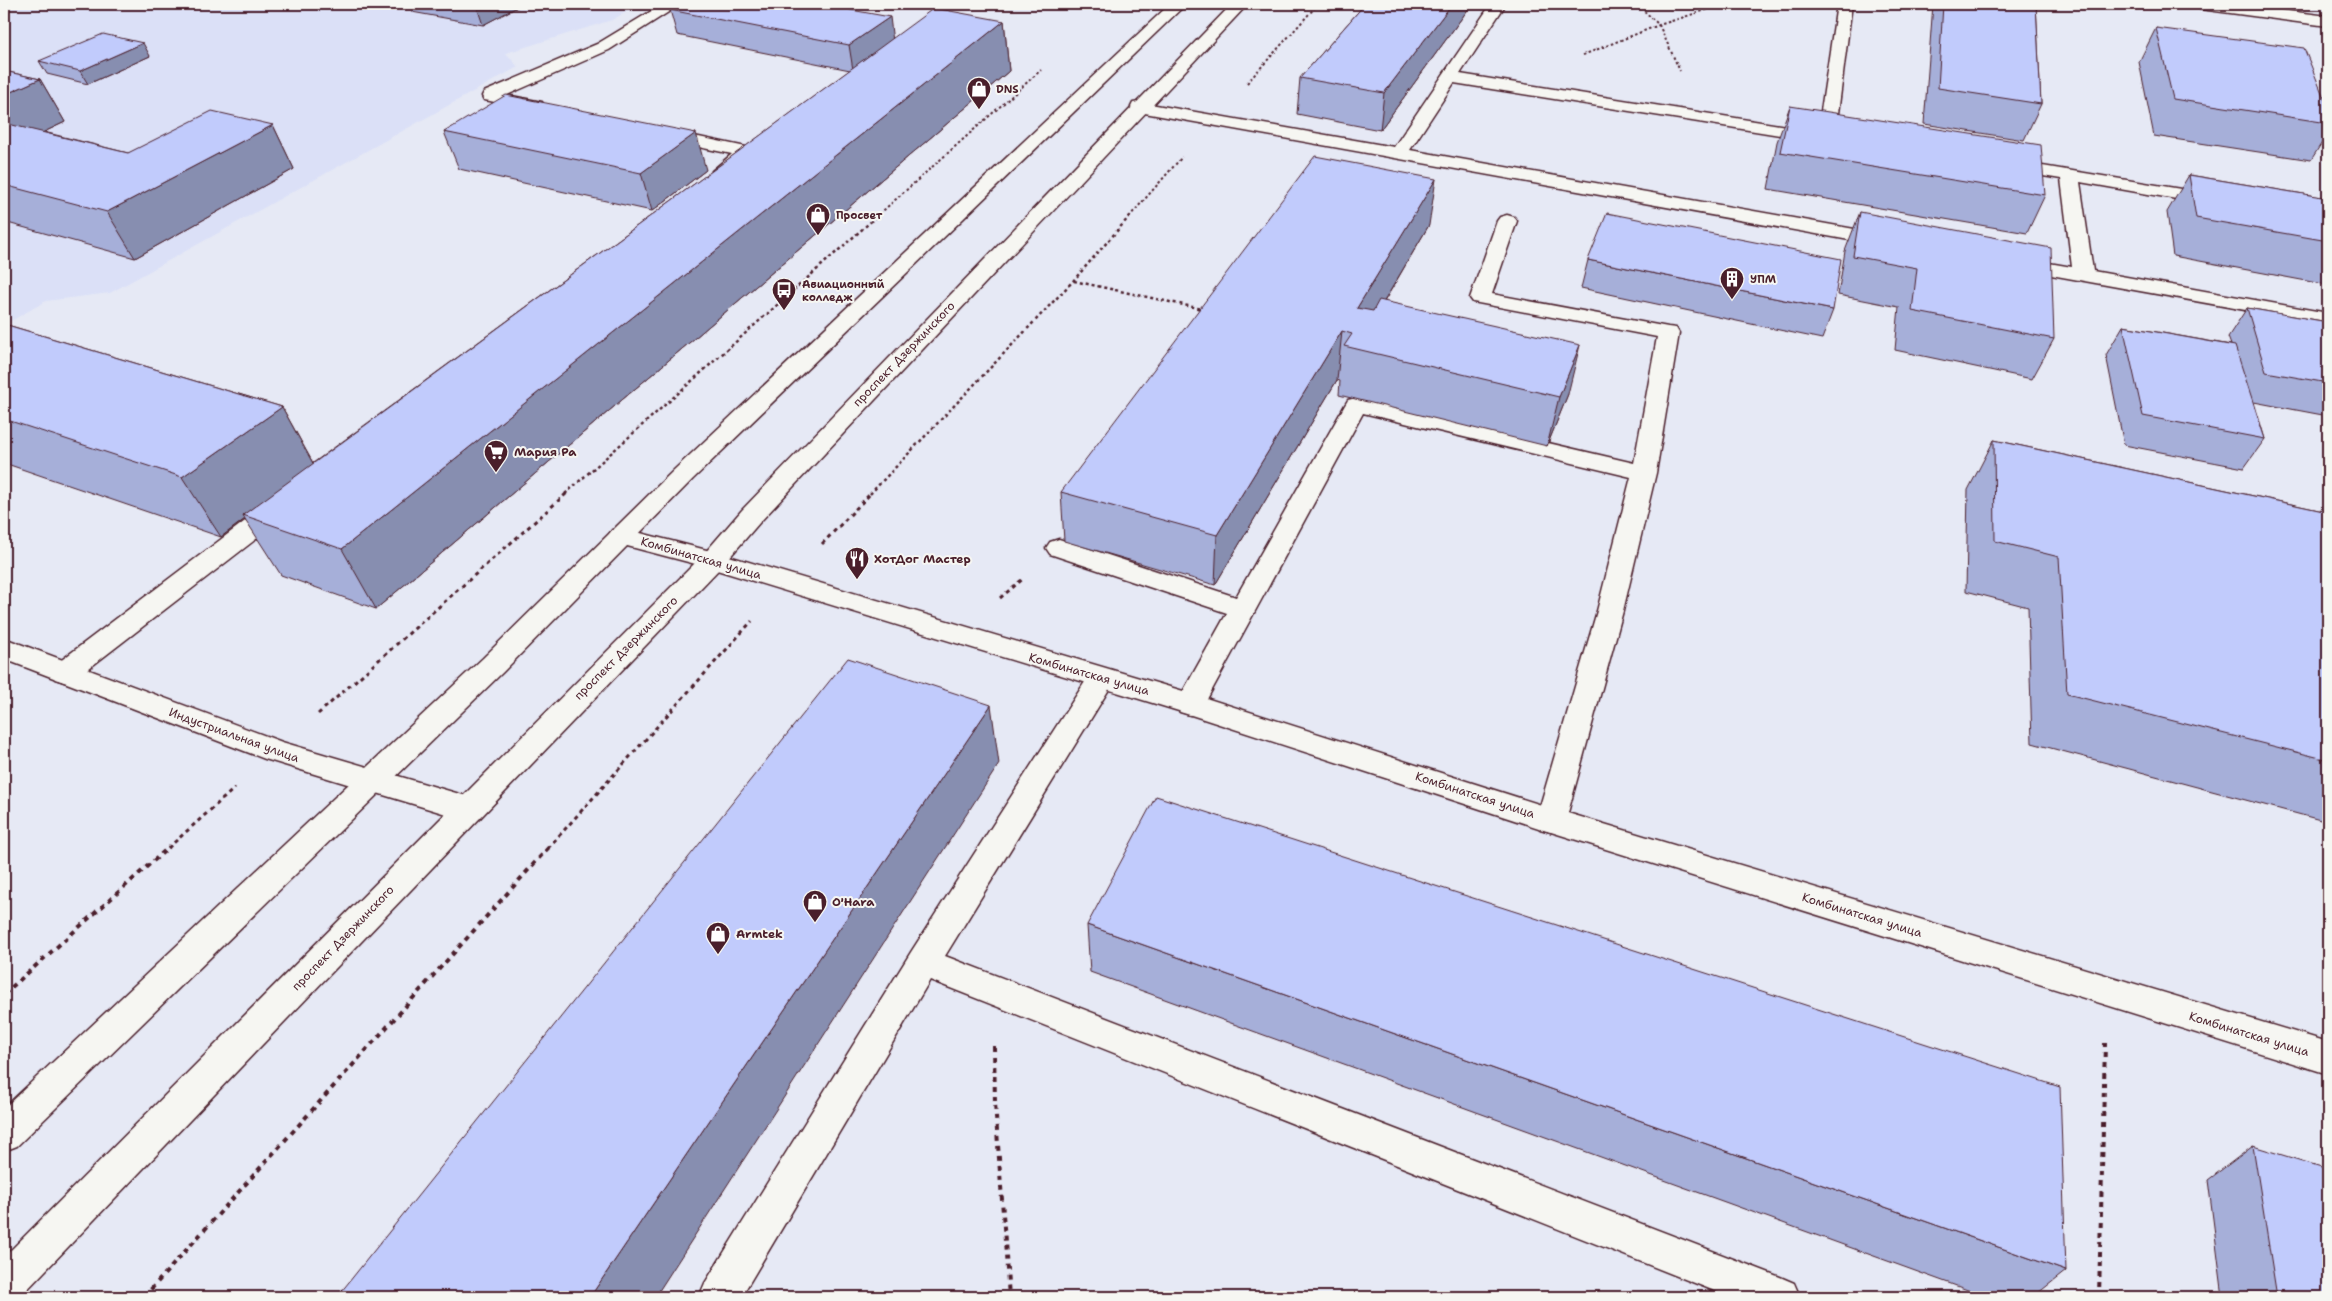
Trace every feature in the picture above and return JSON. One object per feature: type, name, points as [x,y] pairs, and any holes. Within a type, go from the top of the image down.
[{"type":"main road","points":[[556,111],[490,96],[603,47],[673,4]]},
{"type":"main road","points":[[4,1132],[372,780],[621,536],[1178,4]]},
{"type":"main road","name":"проспект Дзержинского","points":[[4,1285],[713,560],[758,508],[1240,4]]},
{"type":"main road","points":[[1398,154],[1498,4]]},
{"type":"main road","points":[[1826,137],[1845,4]]},
{"type":"main road","points":[[2200,4],[2328,21]]},
{"type":"main road","points":[[1449,77],[1845,140]]},
{"type":"main road","points":[[1139,108],[1907,244]]},
{"type":"main road","points":[[641,129],[746,152],[706,182]]},
{"type":"main road","points":[[1992,163],[2232,202]]},
{"type":"main road","points":[[2070,175],[2083,275]]},
{"type":"main road","points":[[1507,221],[1480,298],[1668,333],[1644,473],[1610,611],[1551,820]]},
{"type":"main road","points":[[1995,260],[2328,319]]},
{"type":"main road","points":[[1190,704],[1356,405],[1644,473]]},
{"type":"main road","points":[[65,672],[294,497]]},
{"type":"main road","name":"Комбинатская улица","points":[[621,536],[713,560],[1190,704],[1551,820],[2328,1058]]},
{"type":"main road","points":[[1059,548],[1242,608]]},
{"type":"main road","name":"Индустриальная улица","points":[[4,648],[276,751],[469,808]]},
{"type":"main road","points":[[719,1297],[923,962],[1102,678]]},
{"type":"main road","points":[[923,962],[994,989],[1728,1287],[1780,1297]]},
{"type":"path","points":[[144,1297],[786,583],[1073,281],[1318,4]]},
{"type":"path","points":[[1637,4],[1659,24],[1684,80],[1721,120]]},
{"type":"path","points":[[1506,86],[1659,24],[1725,4]]},
{"type":"path","points":[[4,994],[1049,64]]},
{"type":"path","points":[[1073,281],[1210,311]]},
{"type":"path","points":[[994,989],[995,1103],[1009,1297]]},
{"type":"path","points":[[2099,1297],[2106,989]]},
{"type":"shaded area","points":[[4,4],[640,4],[612,20],[506,53],[518,67],[110,293],[46,301],[4,325]]},
{"type":"building","points":[[682,4],[818,4],[890,17],[849,45],[670,10]]},
{"type":"building","points":[[1365,4],[1452,4],[1384,93],[1300,78]]},
{"type":"building","points":[[1943,4],[2036,4],[2041,104],[1938,88]]},
{"type":"building","points":[[934,8],[1004,21],[342,549],[243,515]]},
{"type":"building","points":[[2156,28],[2304,48],[2328,108],[2328,123],[2173,99]]},
{"type":"building","points":[[103,34],[143,43],[80,71],[39,61]]},
{"type":"building","points":[[4,71],[40,79],[4,95]]},
{"type":"building","points":[[506,95],[696,133],[641,173],[444,132]]},
{"type":"building","points":[[1790,106],[2041,145],[2045,195],[1780,152]]},
{"type":"building","points":[[212,111],[273,125],[107,212],[4,185],[4,123],[128,153]]},
{"type":"building","points":[[1315,156],[1436,179],[1357,308],[1373,311],[1379,300],[1580,345],[1559,397],[1344,346],[1352,334],[1342,331],[1217,535],[1061,492]]},
{"type":"building","points":[[2189,175],[2328,198],[2328,241],[2196,218]]},
{"type":"building","points":[[1860,212],[2051,248],[2054,339],[1912,311],[1917,268],[1853,256]]},
{"type":"building","points":[[1607,213],[1841,259],[1833,310],[1588,260]]},
{"type":"building","points":[[2247,308],[2328,322],[2328,383],[2266,372]]},
{"type":"building","points":[[4,324],[282,407],[182,477],[4,419]]},
{"type":"building","points":[[2123,326],[2235,346],[2265,439],[2143,416]]},
{"type":"building","points":[[1994,440],[2328,512],[2328,760],[2067,694],[2059,557],[1995,541]]},
{"type":"building","points":[[848,658],[991,705],[590,1297],[337,1297]]},
{"type":"building","points":[[1156,796],[2060,1087],[2066,1271],[1087,925]]},
{"type":"building","points":[[2253,1146],[2328,1169],[2328,1297],[2277,1297]]},
{"type":"place","name":"DNS","points":[[979,110]]},
{"type":"place","name":"Просвет","points":[[818,236]]},
{"type":"place","name":"УПМ","points":[[1732,300]]},
{"type":"place","name":"Авиационный колледж","points":[[784,311]]},
{"type":"place","name":"Мария Ра","points":[[496,473]]},
{"type":"place","name":"ХотДог Мастер","points":[[857,580]]},
{"type":"place","name":"O'Hara","points":[[815,923]]},
{"type":"place","name":"Armtek","points":[[718,955]]}]
